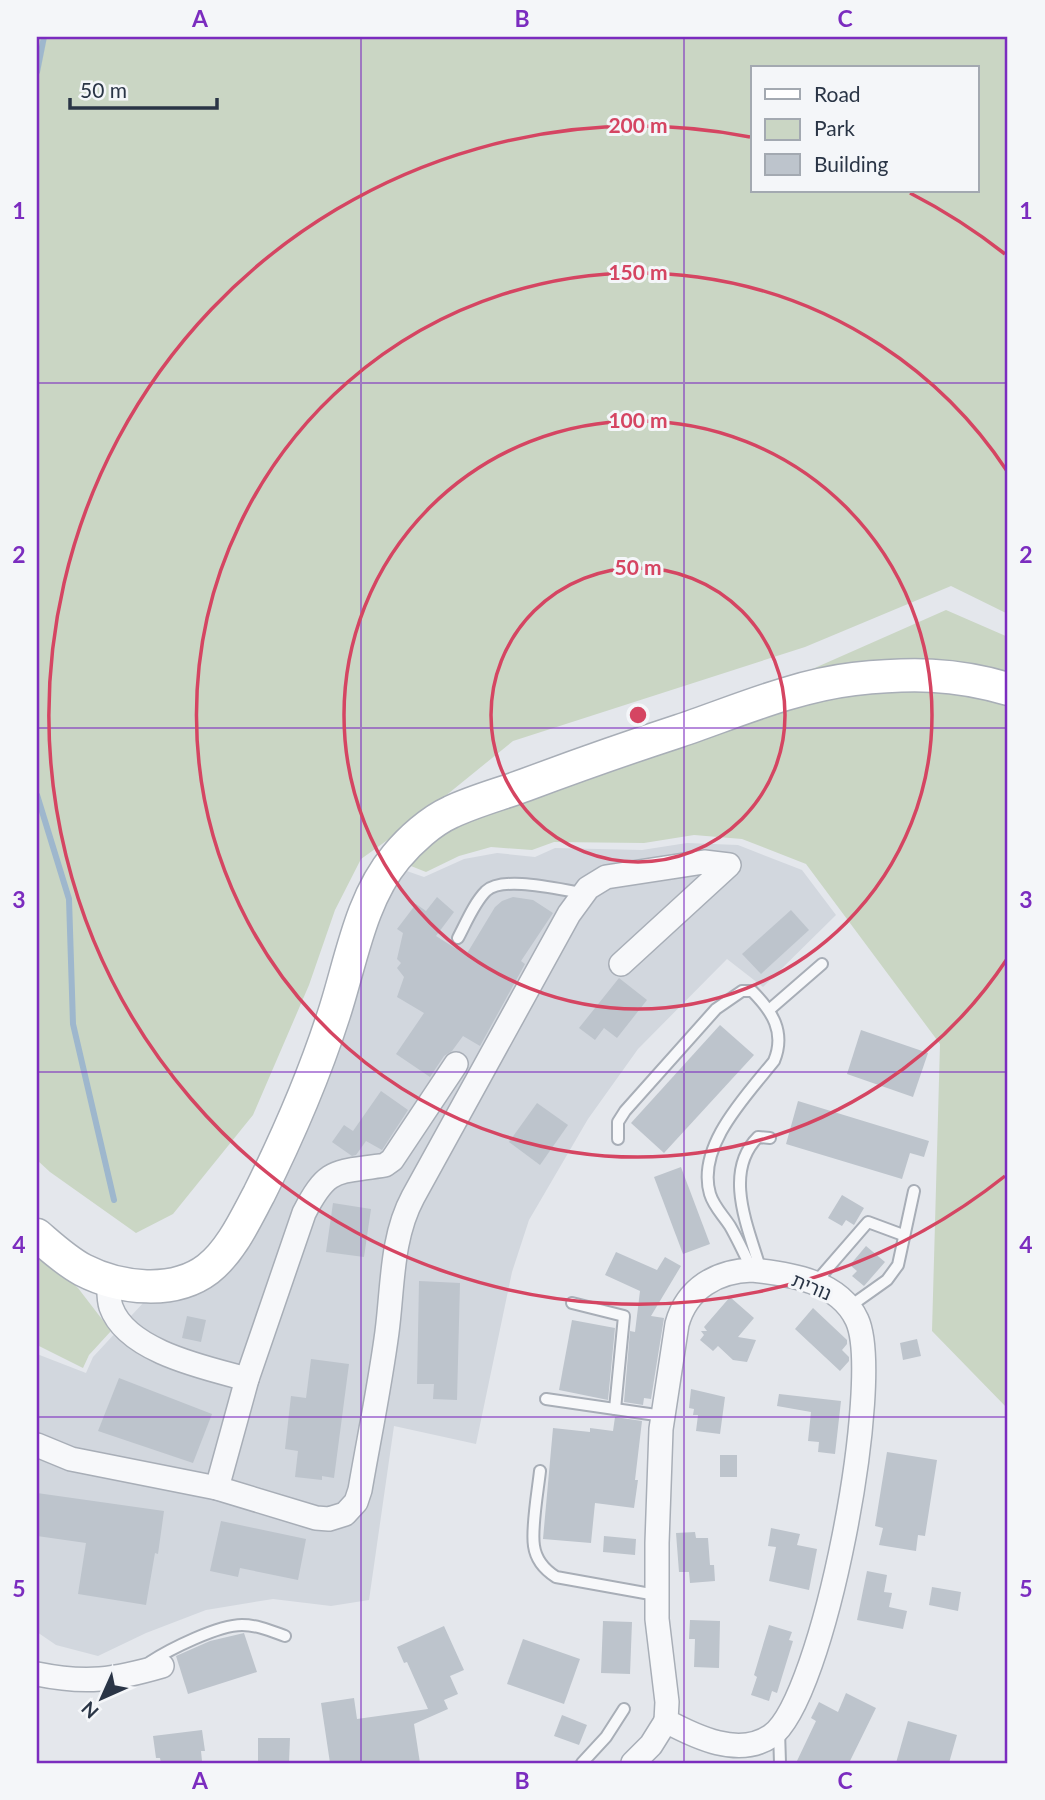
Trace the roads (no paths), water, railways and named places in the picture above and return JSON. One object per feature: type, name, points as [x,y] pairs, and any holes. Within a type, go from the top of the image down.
[{"type":"main road","points":[[37,1235],[84,1270],[108,1280],[138,1285],[170,1285],[195,1277],[223,1255],[248,1215],[280,1152],[308,1087],[373,894],[395,857],[424,830],[449,812],[618,751],[804,689],[851,680],[925,674],[981,681],[1008,690]]},
{"type":"street","points":[[37,1445],[71,1459],[217,1488],[323,1519],[345,1514],[356,1502],[383,1358],[395,1256],[402,1222],[560,929],[583,893],[600,879],[704,862],[729,865],[621,964]]},
{"type":"street","points":[[217,1488],[247,1379],[304,1213],[315,1192],[323,1181],[337,1172],[385,1165],[391,1160],[456,1065]]},
{"type":"street","name":"נורית","points":[[666,1721],[667,1702],[656,1595],[663,1416],[677,1324],[683,1306],[695,1291],[731,1272],[757,1270],[789,1275],[815,1283],[838,1296],[849,1307],[861,1334],[865,1364],[862,1415],[836,1570],[824,1620],[802,1686],[788,1718],[779,1730]]},
{"type":"street","points":[[108,1280],[109,1298],[114,1313],[118,1320],[141,1340],[176,1359],[247,1379]]},
{"type":"street","points":[[37,1674],[85,1681],[134,1674],[162,1666]]},
{"type":"street","points":[[633,1763],[649,1747],[666,1721],[697,1737],[731,1745],[757,1743],[779,1730]]},
{"type":"lane","points":[[458,938],[479,900],[497,884],[511,883],[583,893]]},
{"type":"lane","points":[[769,1010],[822,964]]},
{"type":"lane","points":[[618,1139],[618,1122],[625,1111],[728,999],[742,990],[752,991],[774,1017],[779,1038],[778,1051],[774,1061],[726,1121],[709,1165],[708,1182],[715,1206],[730,1225],[757,1270]]},
{"type":"lane","points":[[757,1270],[741,1201],[741,1167],[751,1144],[758,1137],[770,1138]]},
{"type":"lane","points":[[849,1307],[893,1274],[898,1265],[914,1191]]},
{"type":"lane","points":[[815,1283],[868,1222],[903,1235]]},
{"type":"lane","points":[[572,1303],[624,1316],[615,1409]]},
{"type":"lane","points":[[545,1399],[663,1416]]},
{"type":"lane","points":[[540,1471],[534,1545],[538,1559],[546,1570],[556,1577],[656,1595]]},
{"type":"lane","points":[[134,1674],[169,1650],[225,1628],[256,1626],[285,1636]]},
{"type":"lane","points":[[582,1763],[606,1737],[624,1709]]},
{"type":"lane","points":[[779,1730],[780,1763]]},
{"type":"waterway","points":[[37,72],[44,37]]},
{"type":"waterway","points":[[37,795],[69,899],[73,1024],[114,1200]]}]
